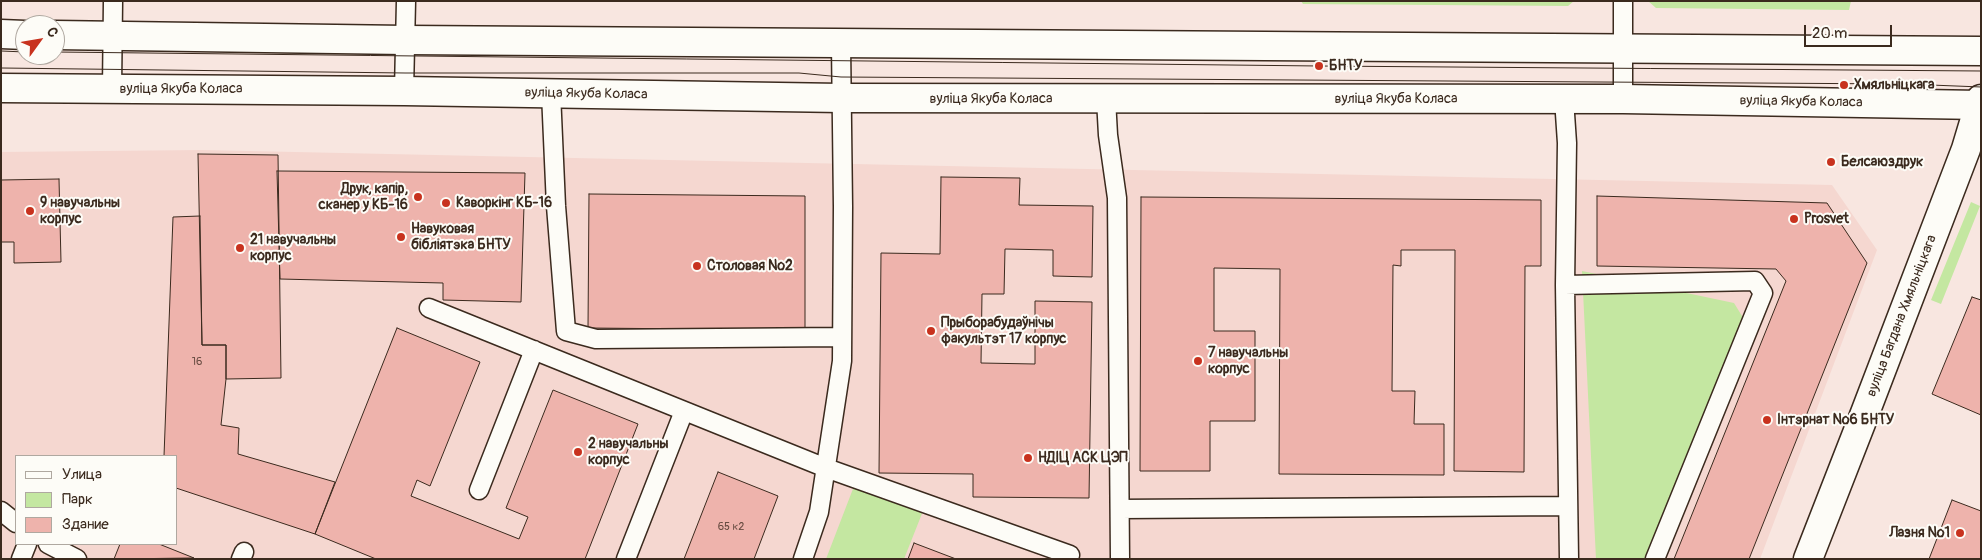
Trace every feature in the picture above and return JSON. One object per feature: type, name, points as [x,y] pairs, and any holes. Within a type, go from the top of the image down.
[{"type":"main road","points":[[1,34],[15,34]]},
{"type":"main road","points":[[65,35],[841,44],[1623,47],[1981,51]]},
{"type":"main road","name":"вуліца Якуба Коласа","points":[[1,88],[404,91],[840,98],[1623,99],[1980,103]]},
{"type":"main road","name":"вуліца Багдана Хмяльніцкага","points":[[1808,559],[1866,413],[1966,149],[1980,103]]},
{"type":"lane","points":[[112,89],[113,1]]},
{"type":"lane","points":[[404,91],[406,1]]},
{"type":"lane","points":[[1623,1],[1623,99]]},
{"type":"lane","points":[[803,559],[819,512],[842,361],[841,44]]},
{"type":"lane","points":[[551,93],[556,206],[566,331],[596,339],[842,337]]},
{"type":"lane","points":[[1106,99],[1108,135],[1117,198],[1120,559]]},
{"type":"lane","points":[[1564,99],[1567,143],[1565,285],[1569,559]]},
{"type":"lane","points":[[1565,285],[1755,281],[1763,293],[1654,559]]},
{"type":"lane","points":[[429,308],[826,468],[1072,557]]},
{"type":"lane","points":[[479,490],[534,350]]},
{"type":"lane","points":[[626,559],[684,411]]},
{"type":"lane","points":[[1120,509],[1568,506]]},
{"type":"lane","points":[[1,511],[15,522]]},
{"type":"lane","points":[[21,559],[27,545]]},
{"type":"lane","points":[[50,545],[76,559]]},
{"type":"shaded area","points":[[202,150],[1832,185],[1877,250],[1760,559],[1,559],[1,152]]},
{"type":"green space","points":[[1301,1],[1574,1],[1568,6],[1303,4]]},
{"type":"green space","points":[[1648,1],[1851,1],[1849,10],[1656,8]]},
{"type":"green space","points":[[1971,202],[1980,206],[1941,304],[1931,300]]},
{"type":"green space","points":[[1582,271],[1734,303],[1750,329],[1659,559],[1596,559]]},
{"type":"green space","points":[[856,481],[925,506],[904,559],[826,559]]},
{"type":"building","name":"21 навучальны корпус","points":[[198,154],[278,155],[281,378],[226,379],[226,345],[202,345]]},
{"type":"building","name":"Навуковая бібліятэка БНТУ","points":[[277,171],[525,173],[521,302],[443,300],[443,283],[280,279]]},
{"type":"building","name":"Прыборабудаўнічы факультэт 17 корпус","points":[[941,177],[1020,178],[1019,205],[1093,206],[1092,277],[1053,276],[1053,250],[1005,249],[1004,294],[982,294],[981,363],[1035,364],[1035,301],[1092,302],[1089,498],[973,497],[973,474],[879,473],[881,253],[940,254]]},
{"type":"building","name":"9 навучальны корпус","points":[[59,179],[61,262],[14,263],[14,242],[1,242],[1,180]]},
{"type":"building","name":"Столовая №2","points":[[589,194],[805,196],[805,330],[588,328]]},
{"type":"building","name":"Інтэрнат №6 БНТУ","points":[[1597,196],[1827,203],[1867,263],[1749,559],[1674,559],[1786,281],[1776,269],[1597,266]]},
{"type":"building","name":"7 навучальны корпус","points":[[1141,197],[1541,200],[1541,266],[1525,266],[1524,472],[1454,471],[1455,250],[1401,250],[1401,266],[1393,265],[1392,391],[1415,391],[1414,424],[1444,424],[1444,475],[1279,474],[1280,269],[1214,268],[1214,331],[1255,331],[1255,421],[1210,421],[1210,471],[1140,471]]},
{"type":"building","points":[[200,216],[202,345],[226,345],[226,379],[221,425],[239,428],[238,454],[335,482],[315,534],[178,489],[178,455],[164,455],[173,217]]},
{"type":"building","points":[[1972,297],[1981,300],[1981,415],[1932,394]]},
{"type":"building","name":"2 навучальны корпус","points":[[397,328],[480,362],[430,486],[417,480],[411,496],[519,539],[528,517],[506,508],[553,390],[638,424],[585,559],[376,559],[315,534]]},
{"type":"building","points":[[718,472],[778,496],[754,559],[684,559]]},
{"type":"building","name":"Лазня №1","points":[[1952,500],[1981,511],[1981,559],[1929,559]]},
{"type":"building","points":[[914,543],[956,559],[908,559]]},
{"type":"building","points":[[120,545],[162,545],[194,558],[114,559]]},
{"type":"tram line","points":[[1,51],[15,52]]},
{"type":"tram line","points":[[65,52],[1319,66],[1981,71]]},
{"type":"tram line","points":[[1,68],[405,73],[799,73],[841,77],[1905,84],[1981,87]]},
{"type":"place","name":"БНТУ","points":[[1319,66]]},
{"type":"place","name":"Хмяльніцкага","points":[[1844,85]]},
{"type":"place","name":"Белсаюздрук","points":[[1831,162]]},
{"type":"place","name":"Друк, капір, сканер у КБ-16","points":[[418,197]]},
{"type":"place","name":"Каворкінг КБ-16","points":[[446,203]]},
{"type":"place","name":"9 навучальны корпус","points":[[30,211]]},
{"type":"place","name":"Prosvet","points":[[1794,219]]},
{"type":"place","name":"Навуковая бібліятэка БНТУ","points":[[401,237]]},
{"type":"place","name":"21 навучальны корпус","points":[[240,248]]},
{"type":"place","name":"Столовая №2","points":[[697,266]]},
{"type":"place","name":"Прыборабудаўнічы факультэт 17 корпус","points":[[931,331]]},
{"type":"place","name":"7 навучальны корпус","points":[[1198,361]]},
{"type":"place","name":"Інтэрнат №6 БНТУ","points":[[1767,420]]},
{"type":"place","name":"2 навучальны корпус","points":[[578,452]]},
{"type":"place","name":"НДІЦ АСК ЦЭП","points":[[1028,458]]},
{"type":"place","name":"Лазня №1","points":[[1960,533]]}]
